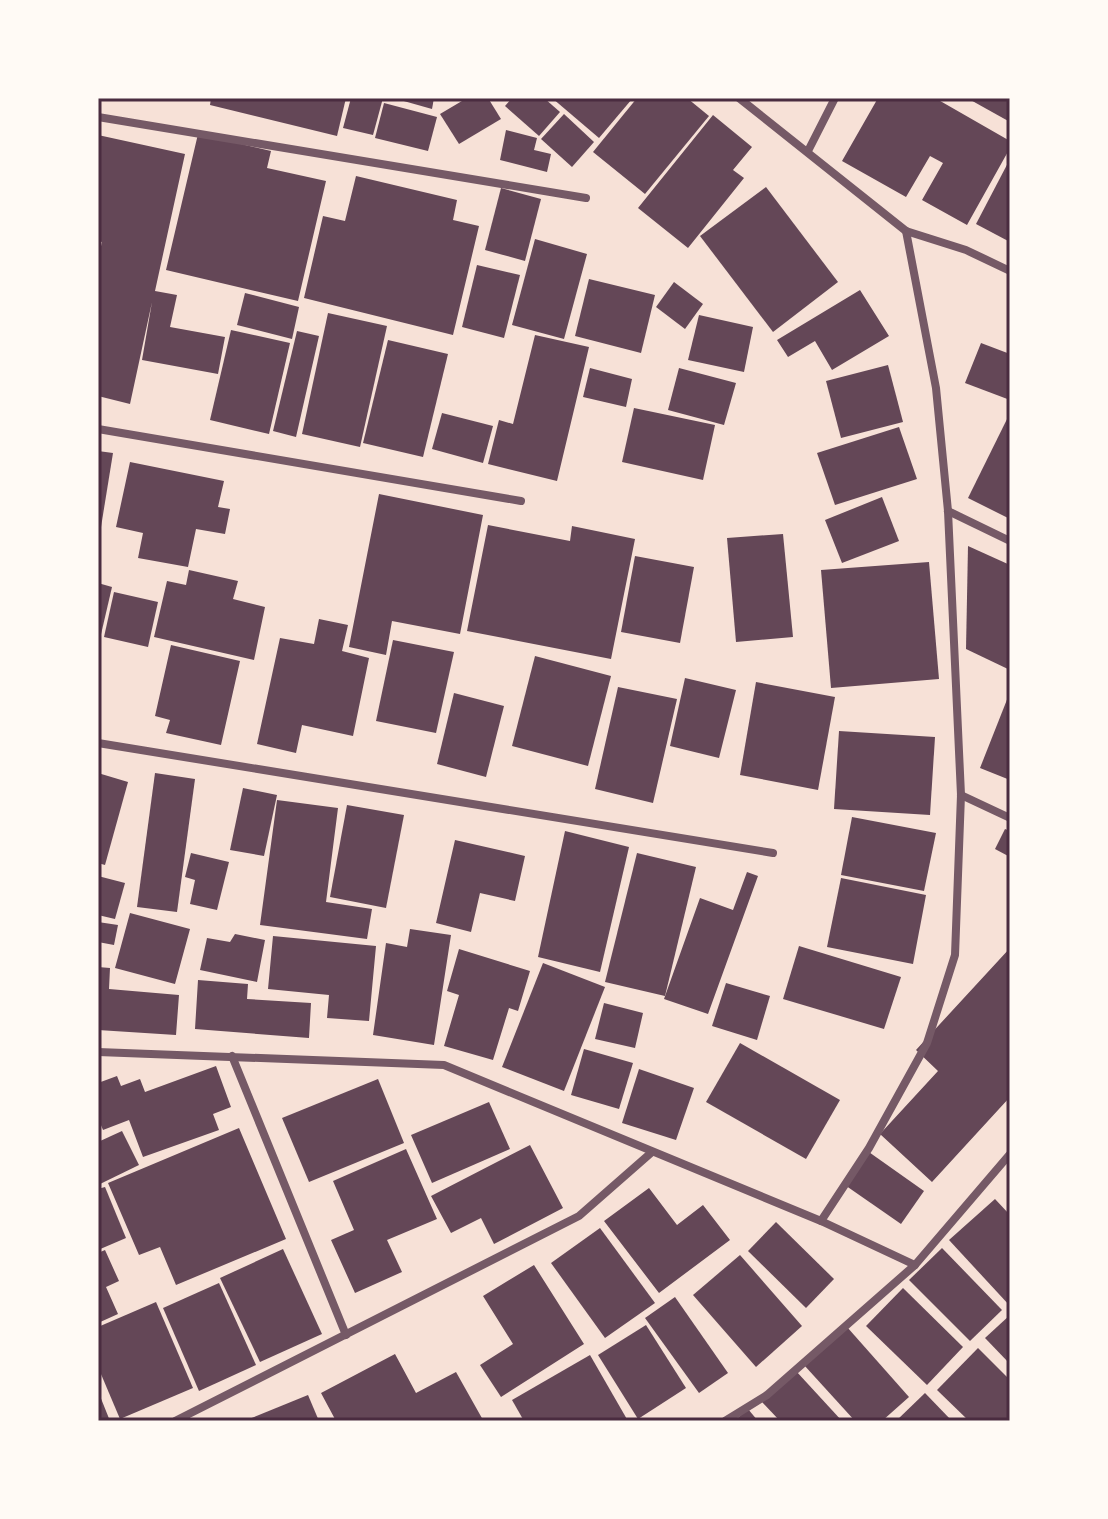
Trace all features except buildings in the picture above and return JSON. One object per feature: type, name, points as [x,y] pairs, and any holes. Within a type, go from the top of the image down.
[{"type":"street","points":[[739,98],[906,231],[966,250],[1010,271]]},
{"type":"street","points":[[808,151],[835,98]]},
{"type":"street","points":[[98,117],[586,198]]},
{"type":"street","points":[[821,1221],[869,1148],[927,1043],[955,955],[961,795],[948,511],[936,388],[906,231]]},
{"type":"street","points":[[98,429],[521,501]]},
{"type":"street","points":[[948,511],[1010,541]]},
{"type":"street","points":[[98,743],[773,853]]},
{"type":"street","points":[[961,795],[1010,818]]},
{"type":"street","points":[[98,1052],[444,1065],[821,1221],[915,1265]]},
{"type":"street","points":[[232,1056],[346,1335]]},
{"type":"street","points":[[175,1421],[579,1216],[652,1152]]},
{"type":"street","points":[[725,1421],[767,1395],[915,1265],[1010,1154]]}]
